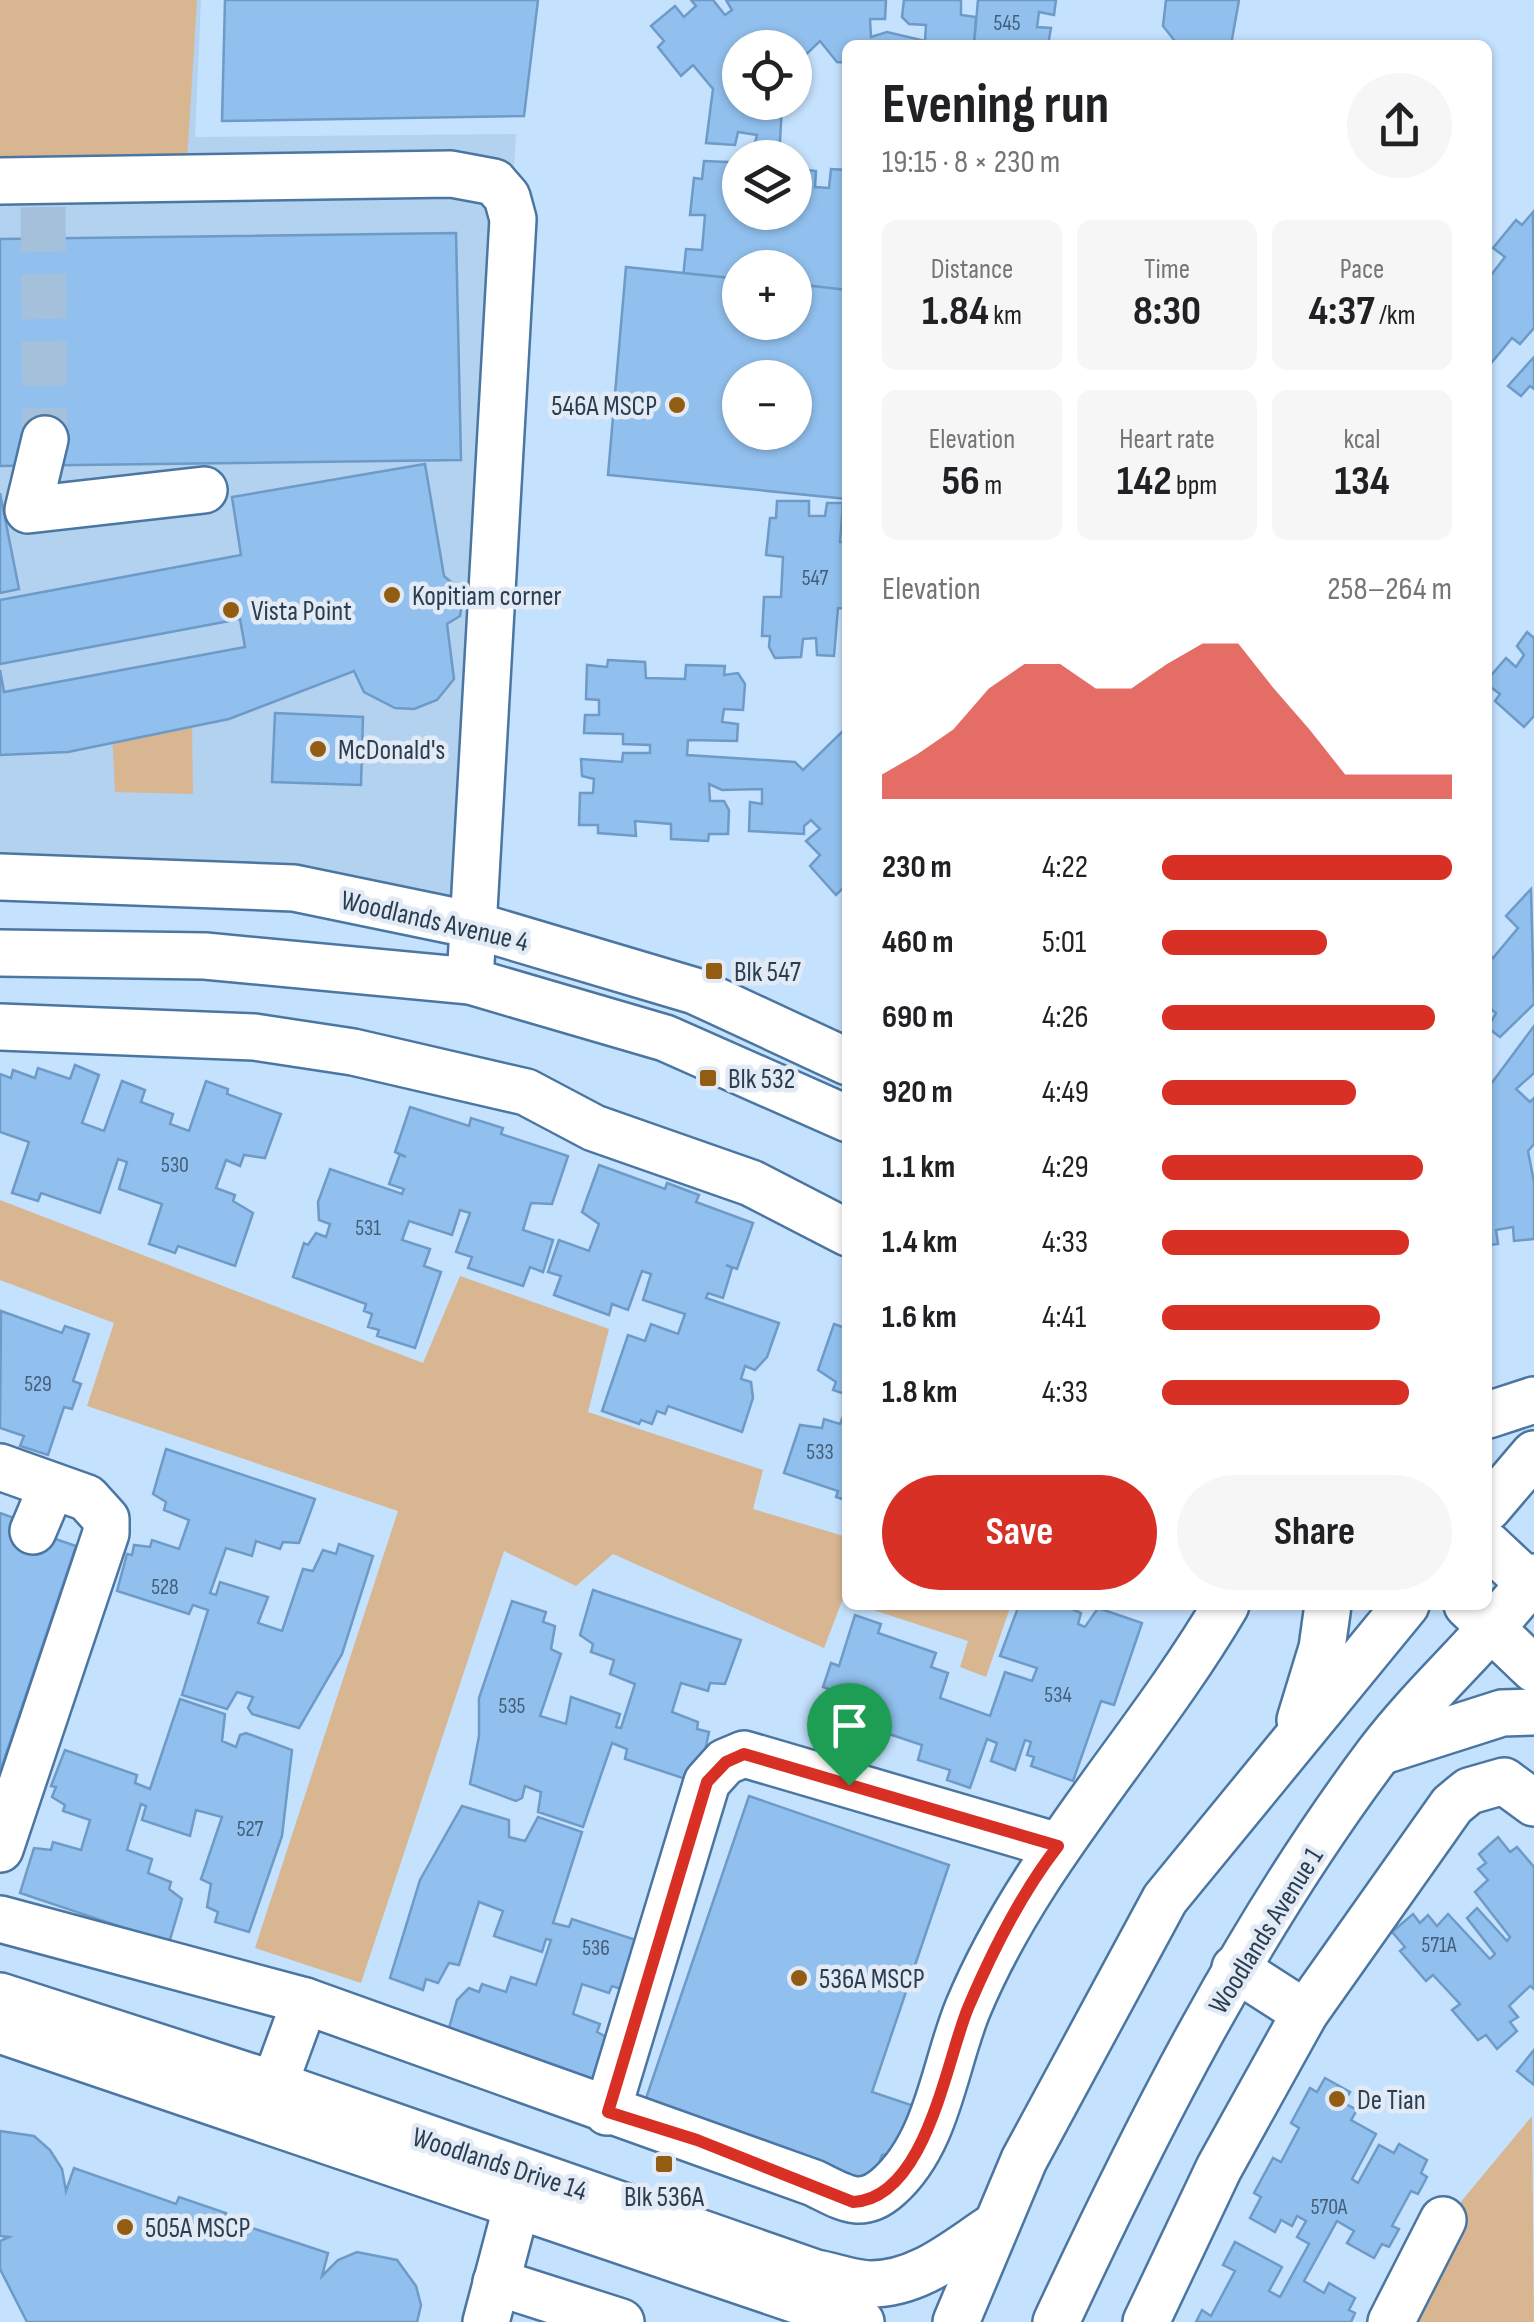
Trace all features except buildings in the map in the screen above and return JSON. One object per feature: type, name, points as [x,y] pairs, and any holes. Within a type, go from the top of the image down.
[{"type":"street","points":[[28,190],[450,174],[494,182],[506,198],[513,219],[470,981]]},
{"type":"street","points":[[46,439],[28,510],[204,490]]},
{"type":"street","name":"Woodlands Avenue 4","points":[[0,877],[294,888],[475,905],[695,992],[842,1059]]},
{"type":"street","name":"Woodlands Avenue 4","points":[[0,953],[204,956],[470,981],[665,1038],[842,1116]]},
{"type":"street","points":[[0,1026],[254,1037],[353,1052],[526,1092],[604,1127],[751,1183],[842,1230]]},
{"type":"street","points":[[1492,1414],[1534,1400]]},
{"type":"street","points":[[1492,1503],[1534,1454]]},
{"type":"street","points":[[0,1467],[87,1498],[100,1509],[106,1533],[0,1850]]},
{"type":"street","points":[[33,1531],[52,1486]]},
{"type":"street","points":[[1492,1549],[1532,1583]]},
{"type":"street","name":"Woodlands Avenue 1","points":[[1492,1608],[1532,1583]]},
{"type":"street","points":[[0,1919],[305,2001],[608,2112],[747,2158],[853,2202],[869,2201],[906,2168],[932,2120],[968,2008],[1058,1846],[1223,1610]]},
{"type":"street","points":[[1286,1749],[1306,1709],[1327,1610]]},
{"type":"street","points":[[956,2322],[1024,2160],[1165,1899],[1402,1610]]},
{"type":"street","points":[[1479,1616],[1534,1669]]},
{"type":"street","name":"Woodlands Avenue 1","points":[[1056,2322],[1110,2207],[1236,1968],[1379,1753],[1479,1616]]},
{"type":"street","points":[[1379,1753],[1487,1717],[1534,1712]]},
{"type":"street","points":[[608,2112],[707,1782],[726,1762],[744,1754],[1058,1846]]},
{"type":"street","points":[[1146,2322],[1219,2168],[1305,2013],[1452,1805],[1469,1791],[1504,1781],[1534,1803]]},
{"type":"street","points":[[1236,1968],[1305,2013]]},
{"type":"street","name":"Woodlands Drive 14","points":[[0,1996],[268,2100],[521,2189],[861,2322]]},
{"type":"street","points":[[268,2100],[305,2001]]},
{"type":"street","name":"Woodlands Drive 14","points":[[0,2030],[268,2100]]},
{"type":"street","points":[[521,2189],[491,2302],[621,2322]]},
{"type":"street","name":"Woodlands Drive 14","points":[[521,2189],[816,2273],[870,2284],[926,2272],[993,2227]]},
{"type":"street","points":[[1391,2322],[1443,2220]]},
{"type":"shaded area","name":"Vista Point","points":[[0,0],[201,0],[195,137],[516,134],[472,924],[0,879]]},
{"type":"shaded area","points":[[0,0],[197,0],[186,177],[0,179]]},
{"type":"shaded area","points":[[192,721],[193,794],[115,792],[112,732]]},
{"type":"shaded area","points":[[0,1200],[423,1363],[460,1276],[609,1329],[588,1412],[763,1470],[753,1509],[842,1536],[842,1601],[824,1648],[613,1554],[576,1586],[504,1551],[361,1983],[255,1948],[398,1511],[87,1406],[114,1323],[0,1280]]},
{"type":"shaded area","points":[[873,1610],[1009,1610],[986,1677],[960,1667],[968,1641]]},
{"type":"shaded area","points":[[1532,2116],[1534,2322],[1394,2322],[1445,2221]]},
{"type":"tunnel","points":[[43,207],[45,439]]},
{"type":"place","name":"546A MSCP","points":[[677,405]]},
{"type":"place","name":"Kopitiam corner","points":[[392,595]]},
{"type":"place","name":"Vista Point","points":[[231,610]]},
{"type":"place","name":"McDonald's","points":[[318,749]]},
{"type":"place","name":"Blk 547","points":[[714,971]]},
{"type":"place","name":"Blk 532","points":[[708,1078]]},
{"type":"place","name":"536A MSCP","points":[[799,1978]]},
{"type":"place","name":"De Tian","points":[[1337,2099]]},
{"type":"place","name":"Blk 536A","points":[[664,2164]]},
{"type":"place","name":"505A MSCP","points":[[125,2227]]},
{"type":"route","points":[[744,1754],[849,1785],[1058,1846],[1044,1863],[968,2008],[932,2120],[906,2168],[869,2201],[853,2202],[814,2183],[697,2140],[608,2112],[707,1782],[726,1762],[744,1754]]}]
